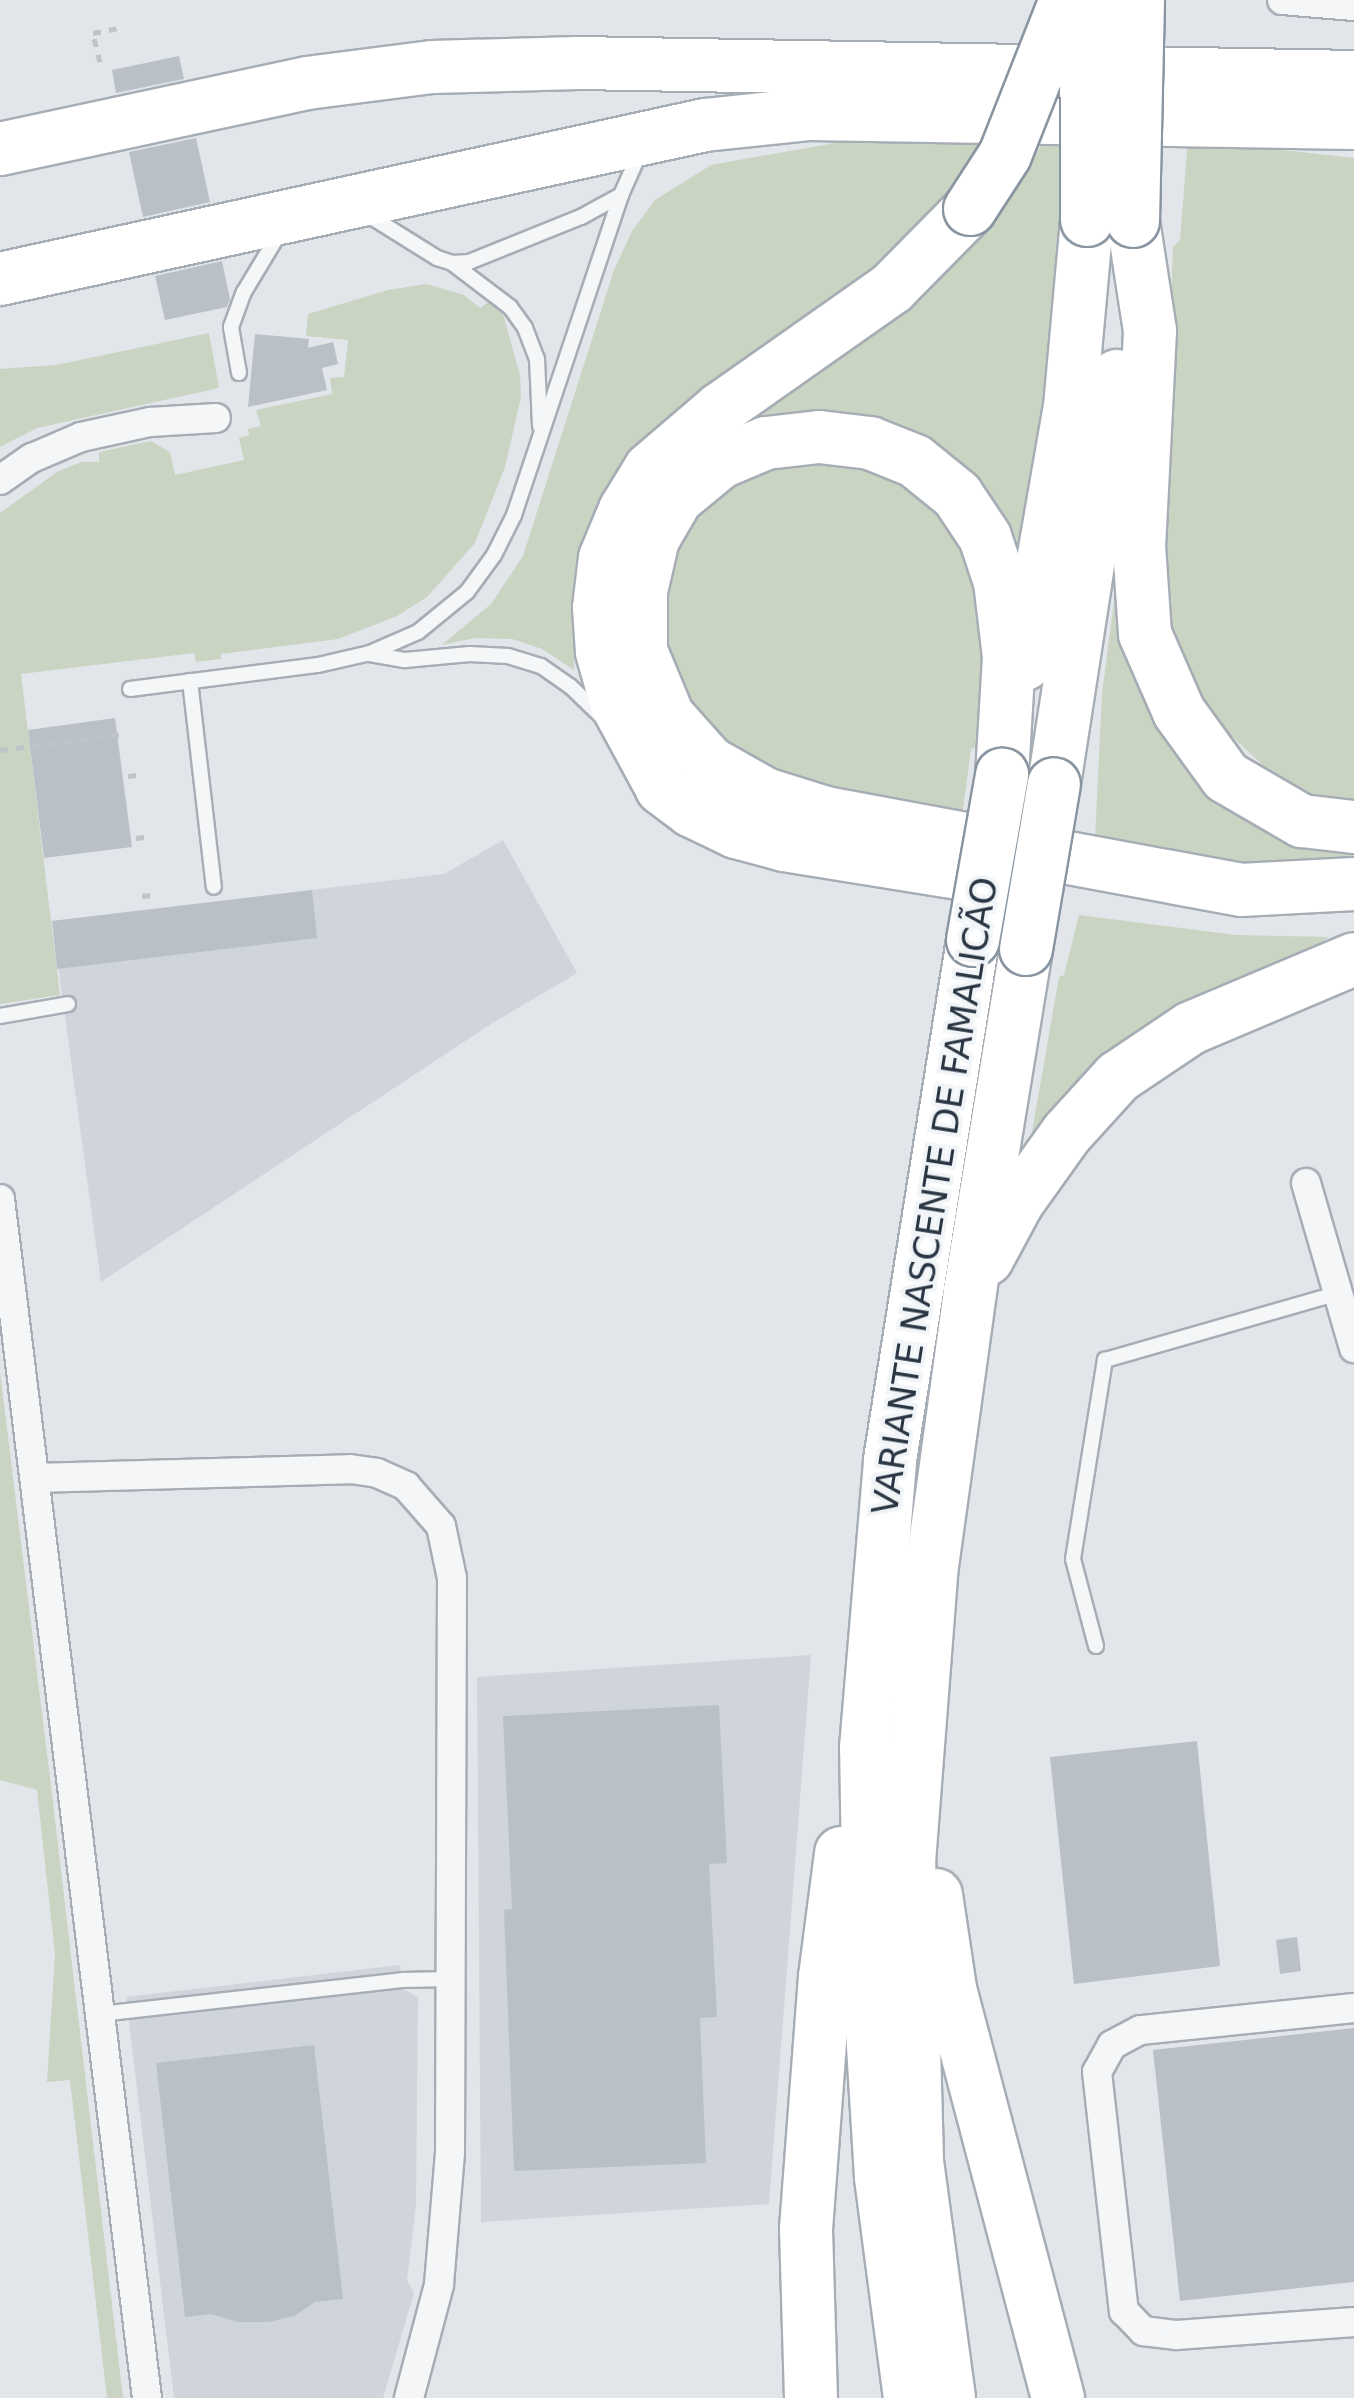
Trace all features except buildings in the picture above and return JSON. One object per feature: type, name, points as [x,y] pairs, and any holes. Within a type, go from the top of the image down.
[{"type":"highway","points":[[1066,0],[1012,140],[970,208],[892,288],[684,437],[650,469],[625,510],[605,558],[598,608],[602,652],[616,705],[662,788],[692,811],[736,832],[784,846],[1230,916],[1354,919]]},
{"type":"highway","name":"VARIANTE NASCENTE DE FAMALICÃO","points":[[948,2398],[917,2160],[909,1862],[932,1566],[970,1291],[1113,409],[1110,220],[1086,0]]},
{"type":"highway","name":"VARIANTE NASCENTE DE FAMALICÃO","points":[[910,2398],[883,2193],[870,1996],[866,1748],[874,1623],[900,1387],[1002,775],[1051,534],[1081,310],[1110,220],[1138,0]]},
{"type":"highway","points":[[0,148],[360,73],[449,66],[578,63],[1354,77]]},
{"type":"highway","points":[[0,279],[352,205],[648,134],[810,114],[1354,122]]},
{"type":"highway","points":[[1110,220],[1150,331],[1139,546],[1145,634],[1180,712],[1226,777],[1302,821],[1354,827]]},
{"type":"highway","points":[[1002,775],[1009,657],[1000,582],[985,538],[957,495],[915,461],[870,443],[820,437],[766,444],[720,462],[677,498],[653,538],[641,591],[641,652],[668,716],[710,764],[765,794],[826,813],[1241,890],[1354,884]]},
{"type":"highway","points":[[970,1291],[1017,1204],[1067,1133],[1118,1078],[1190,1028],[1354,958]]},
{"type":"highway","points":[[811,2398],[806,2229],[810,2145],[825,1978],[874,1623]]},
{"type":"highway","points":[[918,1713],[939,1929],[950,1988],[1058,2398]]},
{"type":"street","points":[[1282,0],[1354,6]]},
{"type":"street","points":[[0,480],[32,458],[82,437],[150,422],[216,418]]},
{"type":"street","points":[[1306,1183],[1354,1348]]},
{"type":"street","points":[[0,1199],[147,2398]]},
{"type":"street","points":[[35,1478],[350,1469],[377,1472],[406,1486],[428,1506],[450,1551],[446,2221],[439,2286],[409,2398]]},
{"type":"street","points":[[1354,2008],[1140,2030],[1112,2044],[1097,2072],[1124,2311],[1143,2331],[1178,2335],[1354,2322]]},
{"type":"lane","points":[[130,689],[318,665],[370,654],[396,644],[434,621],[481,575],[505,536],[539,446],[621,195],[648,134]]},
{"type":"lane","points":[[452,264],[514,245],[621,195]]},
{"type":"lane","points":[[352,205],[452,264],[510,307],[526,328],[538,360],[542,394],[539,446]]},
{"type":"lane","points":[[239,373],[232,338],[235,316],[258,267],[289,218]]},
{"type":"lane","points":[[370,654],[405,660],[470,654],[508,656],[541,666],[570,686],[601,716],[662,788]]},
{"type":"lane","points":[[190,681],[214,887]]},
{"type":"lane","points":[[0,1016],[68,1004]]},
{"type":"lane","points":[[1096,1646],[1074,1559],[1105,1360],[1338,1294]]},
{"type":"lane","points":[[100,2014],[402,1980],[450,1979]]},
{"type":"path","points":[[100,62],[94,34],[123,28]]},
{"type":"path","points":[[0,750],[124,734]]},
{"type":"path","points":[[128,776],[137,775]]},
{"type":"path","points":[[136,838],[146,837]]},
{"type":"path","points":[[142,896],[152,895]]},
{"type":"shaded area","points":[[503,840],[577,973],[491,1024],[101,1282],[52,921],[444,874]]},
{"type":"shaded area","points":[[811,1655],[769,2204],[481,2222],[477,1677]]},
{"type":"shaded area","points":[[400,1965],[403,1989],[418,1997],[416,2206],[407,2280],[414,2293],[383,2398],[174,2398],[126,1997]]},
{"type":"green space","points":[[1049,133],[1066,136],[1064,265],[1024,571],[839,415],[785,413],[739,428],[954,257],[1004,207]]},
{"type":"green space","points":[[857,139],[982,139],[978,159],[943,207],[582,550],[574,596],[574,670],[542,649],[512,639],[475,638],[442,645],[491,604],[523,556],[614,270],[632,231],[655,200],[711,165]]},
{"type":"green space","points":[[1188,139],[1354,158],[1354,808],[1336,806],[1283,784],[1225,730],[1188,680],[1170,620],[1166,532],[1173,247],[1180,240]]},
{"type":"green space","points":[[427,284],[464,295],[480,308],[490,301],[503,314],[520,375],[521,397],[505,467],[475,543],[427,597],[397,616],[338,639],[221,654],[221,659],[196,662],[194,653],[21,674],[60,995],[0,1004],[0,513],[57,472],[81,462],[99,462],[99,452],[151,441],[170,452],[175,475],[244,460],[239,438],[249,435],[248,429],[261,426],[256,410],[332,394],[330,378],[344,377],[348,340],[306,336],[308,314],[388,290]]},
{"type":"green space","points":[[209,333],[219,388],[37,428],[0,447],[0,369],[56,365]]},
{"type":"green space","points":[[822,457],[877,466],[921,494],[950,527],[972,564],[985,627],[978,746],[971,749],[962,817],[873,806],[773,774],[724,744],[681,699],[661,618],[668,570],[688,528],[729,486],[773,463]]},
{"type":"green space","points":[[1132,462],[1148,685],[1354,848],[1354,864],[1261,866],[1095,838],[1102,694]]},
{"type":"green space","points":[[1079,915],[1236,935],[1329,937],[1044,1132],[1032,1132],[1059,977],[1064,975]]},
{"type":"green space","points":[[0,1372],[123,2398],[107,2398],[70,2080],[47,2082],[55,1954],[37,1790],[0,1780]]}]
